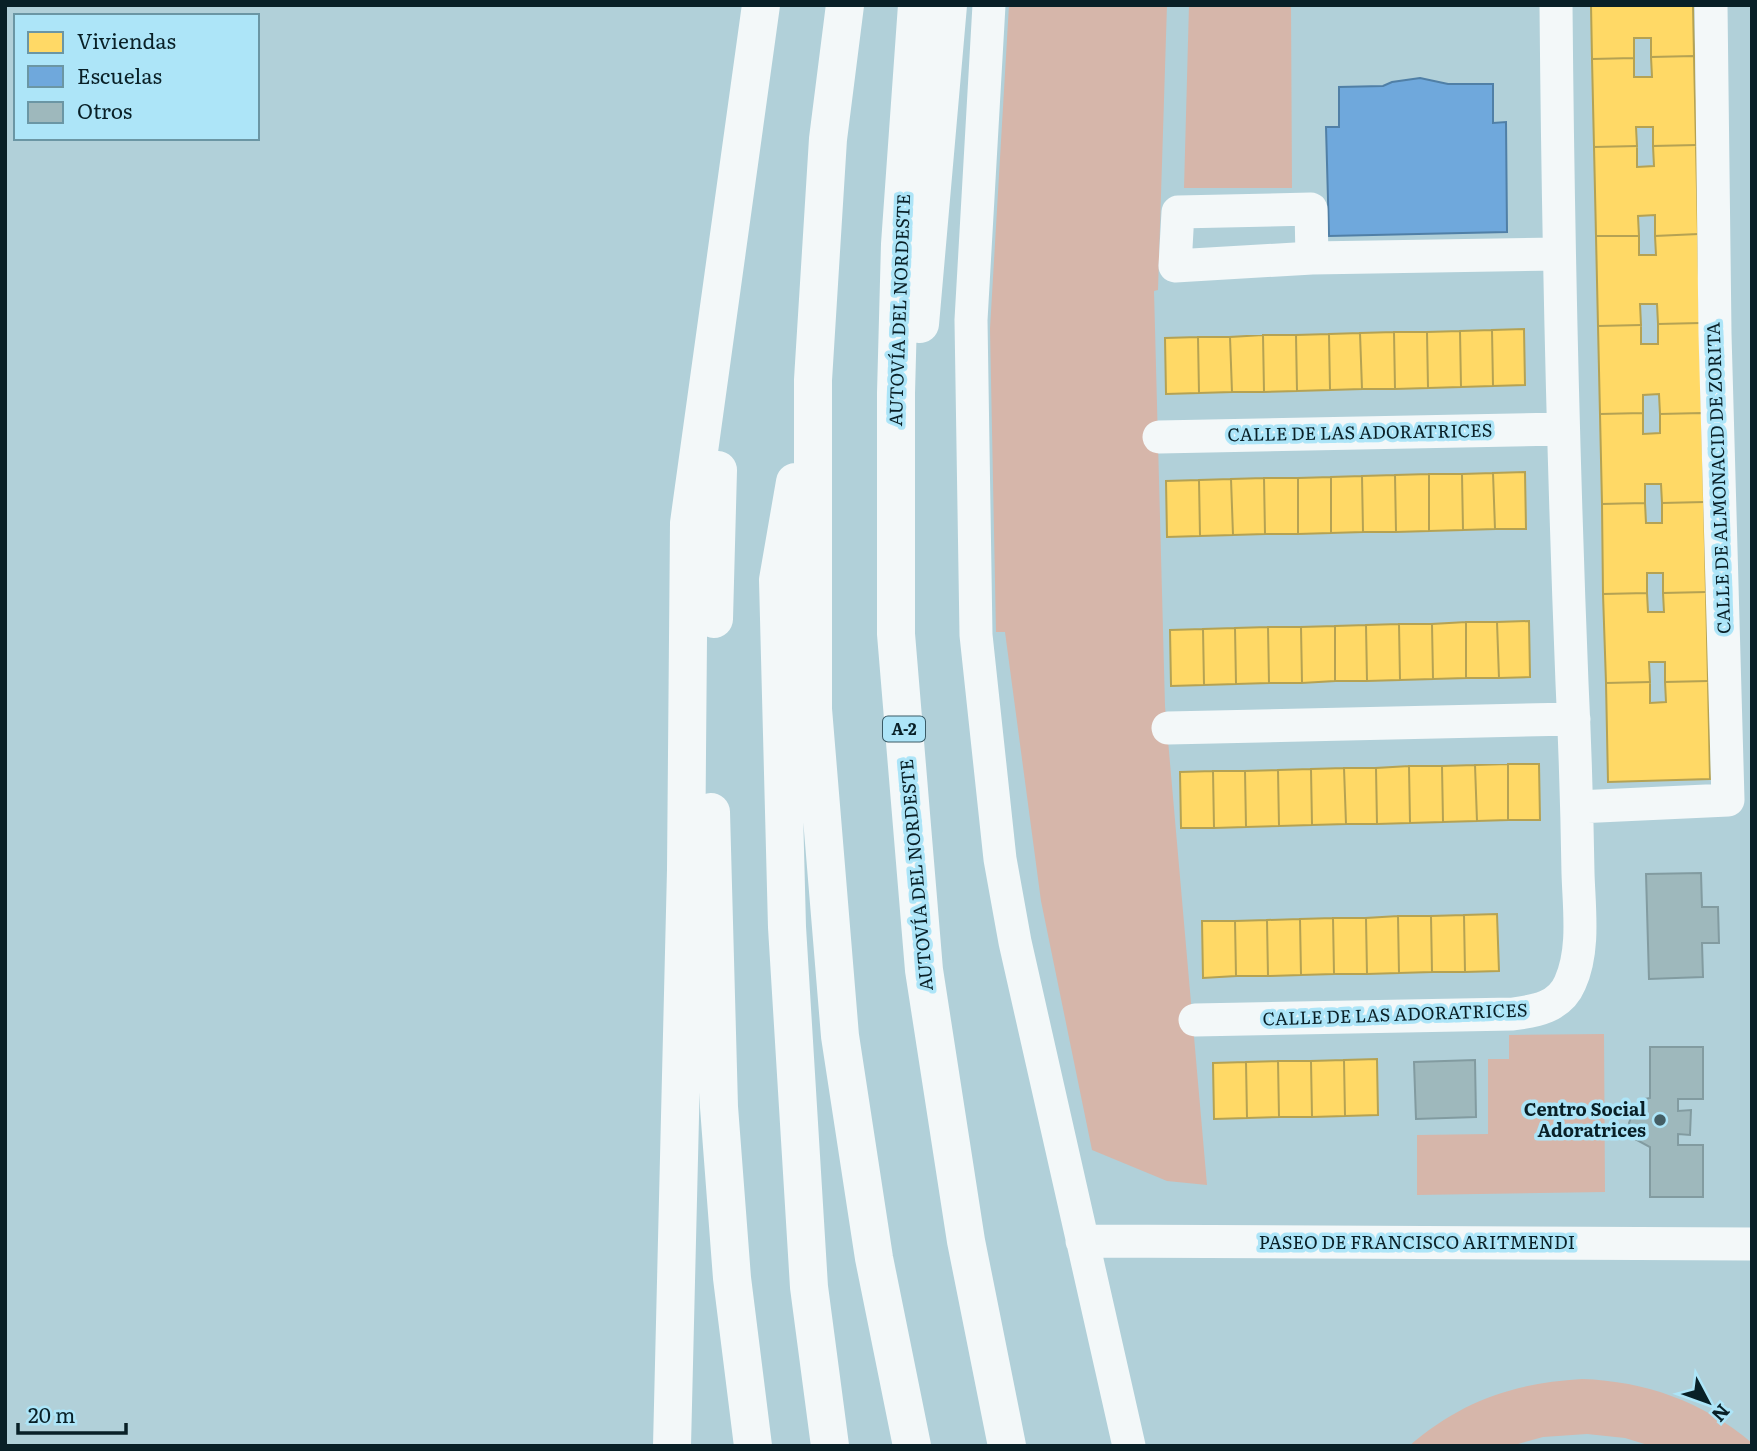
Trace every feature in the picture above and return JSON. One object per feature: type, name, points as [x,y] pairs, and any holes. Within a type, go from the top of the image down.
[{"type":"highway","points":[[672,1446],[686,870],[689,523],[761,5]]},
{"type":"highway","points":[[845,5],[828,139],[813,380],[813,709],[840,1036],[874,1258],[912,1446]]},
{"type":"highway","name":"AUTOVÍA DEL NORDESTE","points":[[917,5],[900,244],[896,393],[896,634],[924,971],[965,1241],[1007,1446]]},
{"type":"highway","points":[[897,534],[927,267],[948,5]]},
{"type":"highway","points":[[722,285],[711,819],[720,1120],[732,1278],[753,1446]]},
{"type":"highway","points":[[813,380],[778,580],[787,941],[809,1287],[830,1446]]},
{"type":"street","points":[[989,5],[971,320],[976,635],[1000,859],[1010,919],[1129,1446]]},
{"type":"street","name":"CALLE DE LAS ADORATRICES","points":[[1195,1020],[1513,1014],[1550,1005],[1561,998],[1570,985],[1575,968],[1579,929],[1577,807],[1562,429],[1556,5]]},
{"type":"street","name":"CALLE DE ALMONACID DE ZORITA","points":[[1577,807],[1728,800],[1715,334],[1711,5]]},
{"type":"street","points":[[1312,258],[1558,254]]},
{"type":"street","name":"CALLE DE LAS ADORATRICES","points":[[1159,437],[1562,429]]},
{"type":"street","points":[[1168,728],[1574,719]]},
{"type":"street","name":"PASEO DE FRANCISCO ARITMENDI","points":[[1082,1241],[1752,1244]]},
{"type":"shaded area","points":[[1009,5],[1167,5],[1158,290],[1154,291],[1165,706],[1207,1185],[1167,1181],[1092,1150],[1041,901],[1005,632],[996,632],[990,329]]},
{"type":"shaded area","points":[[1189,5],[1291,5],[1292,188],[1184,188]]},
{"type":"shaded area","points":[[1604,1034],[1605,1192],[1417,1195],[1417,1135],[1488,1134],[1488,1059],[1509,1059],[1509,1035]]},
{"type":"shaded area","points":[[1582,1379],[1628,1384],[1673,1396],[1714,1416],[1752,1443],[1752,1446],[1651,1446],[1625,1438],[1587,1434],[1543,1437],[1511,1446],[1409,1446],[1448,1417],[1490,1397],[1534,1385]]},
{"type":"building: Viviendas","points":[[1591,5],[1693,5],[1694,56],[1651,57],[1651,38],[1634,38],[1634,58],[1592,59]]},
{"type":"building: Viviendas","points":[[1694,56],[1696,145],[1653,146],[1653,127],[1636,127],[1637,146],[1594,147],[1592,59],[1634,58],[1634,77],[1652,77],[1651,57]]},
{"type":"building: Viviendas","points":[[1696,145],[1698,234],[1655,236],[1655,215],[1638,216],[1639,236],[1596,236],[1594,147],[1637,146],[1637,167],[1654,166],[1653,146]]},
{"type":"building: Viviendas","points":[[1698,234],[1700,323],[1658,324],[1657,304],[1640,304],[1641,325],[1598,326],[1596,236],[1639,236],[1639,255],[1656,255],[1655,236]]},
{"type":"building: Viviendas","points":[[1700,323],[1702,413],[1660,414],[1659,394],[1643,395],[1643,413],[1600,414],[1598,326],[1641,325],[1641,344],[1658,344],[1658,324]]},
{"type":"building: Viviendas","points":[[1524,329],[1525,385],[1493,386],[1492,330]]},
{"type":"building: Viviendas","points":[[1492,330],[1493,386],[1461,387],[1460,331]]},
{"type":"building: Viviendas","points":[[1460,331],[1461,387],[1428,388],[1427,332]]},
{"type":"building: Viviendas","points":[[1394,332],[1395,389],[1362,389],[1360,333]]},
{"type":"building: Viviendas","points":[[1394,332],[1427,332],[1428,388],[1395,389]]},
{"type":"building: Viviendas","points":[[1360,333],[1362,389],[1330,390],[1329,334]]},
{"type":"building: Viviendas","points":[[1329,334],[1330,390],[1297,391],[1296,335]]},
{"type":"building: Viviendas","points":[[1263,335],[1264,392],[1232,392],[1230,337]]},
{"type":"building: Viviendas","points":[[1263,335],[1296,335],[1297,391],[1264,392]]},
{"type":"building: Viviendas","points":[[1198,337],[1199,393],[1166,394],[1165,338]]},
{"type":"building: Viviendas","points":[[1198,337],[1230,337],[1232,392],[1199,393]]},
{"type":"building: Viviendas","points":[[1643,413],[1643,434],[1660,433],[1660,414],[1702,413],[1704,502],[1662,503],[1661,484],[1645,484],[1645,503],[1602,504],[1600,414]]},
{"type":"building: Viviendas","points":[[1525,472],[1526,529],[1495,529],[1493,473]]},
{"type":"building: Viviendas","points":[[1493,473],[1495,529],[1463,530],[1462,474]]},
{"type":"building: Viviendas","points":[[1429,474],[1429,531],[1396,532],[1395,475]]},
{"type":"building: Viviendas","points":[[1429,474],[1462,474],[1463,530],[1429,531]]},
{"type":"building: Viviendas","points":[[1395,475],[1396,532],[1363,532],[1362,476]]},
{"type":"building: Viviendas","points":[[1362,476],[1363,532],[1331,533],[1331,477]]},
{"type":"building: Viviendas","points":[[1331,477],[1331,533],[1298,534],[1298,478]]},
{"type":"building: Viviendas","points":[[1264,478],[1265,534],[1233,535],[1231,479]]},
{"type":"building: Viviendas","points":[[1264,478],[1298,478],[1298,534],[1265,534]]},
{"type":"building: Viviendas","points":[[1231,479],[1233,535],[1200,536],[1199,480]]},
{"type":"building: Viviendas","points":[[1199,480],[1200,536],[1167,537],[1166,481]]},
{"type":"building: Viviendas","points":[[1704,502],[1706,592],[1663,593],[1663,573],[1647,573],[1647,593],[1603,594],[1602,504],[1645,503],[1646,523],[1662,523],[1662,503]]},
{"type":"building: Viviendas","points":[[1706,592],[1708,681],[1665,682],[1665,662],[1649,662],[1650,682],[1606,683],[1603,594],[1647,593],[1648,612],[1664,612],[1663,593]]},
{"type":"building: Viviendas","points":[[1529,621],[1530,677],[1499,678],[1497,622]]},
{"type":"building: Viviendas","points":[[1466,622],[1466,678],[1433,679],[1432,624]]},
{"type":"building: Viviendas","points":[[1466,622],[1497,622],[1499,678],[1466,678]]},
{"type":"building: Viviendas","points":[[1399,624],[1400,680],[1367,681],[1366,625]]},
{"type":"building: Viviendas","points":[[1399,624],[1432,624],[1433,679],[1400,680]]},
{"type":"building: Viviendas","points":[[1366,625],[1367,681],[1335,681],[1335,626]]},
{"type":"building: Viviendas","points":[[1335,626],[1335,681],[1302,683],[1301,627]]},
{"type":"building: Viviendas","points":[[1268,627],[1269,683],[1236,684],[1235,628]]},
{"type":"building: Viviendas","points":[[1268,627],[1301,627],[1302,683],[1269,683]]},
{"type":"building: Viviendas","points":[[1235,628],[1236,684],[1204,685],[1203,629]]},
{"type":"building: Viviendas","points":[[1203,629],[1204,685],[1171,686],[1170,630]]},
{"type":"building: Viviendas","points":[[1708,681],[1710,779],[1608,782],[1606,683],[1650,682],[1650,703],[1666,702],[1665,682]]},
{"type":"building: Viviendas","points":[[1508,764],[1508,820],[1477,821],[1475,765]]},
{"type":"building: Viviendas","points":[[1508,764],[1539,764],[1540,820],[1508,820]]},
{"type":"building: Viviendas","points":[[1475,765],[1477,821],[1443,822],[1442,766]]},
{"type":"building: Viviendas","points":[[1409,766],[1410,823],[1377,824],[1376,768]]},
{"type":"building: Viviendas","points":[[1409,766],[1442,766],[1443,822],[1410,823]]},
{"type":"building: Viviendas","points":[[1344,768],[1346,824],[1312,825],[1311,769]]},
{"type":"building: Viviendas","points":[[1344,768],[1376,768],[1377,824],[1346,824]]},
{"type":"building: Viviendas","points":[[1311,769],[1312,825],[1279,826],[1278,770]]},
{"type":"building: Viviendas","points":[[1278,770],[1279,826],[1246,827],[1245,771]]},
{"type":"building: Viviendas","points":[[1213,771],[1214,828],[1181,828],[1180,772]]},
{"type":"building: Viviendas","points":[[1213,771],[1245,771],[1246,827],[1214,828]]},
{"type":"building: Viviendas","points":[[1497,914],[1499,971],[1465,972],[1464,915]]},
{"type":"building: Viviendas","points":[[1464,915],[1465,972],[1432,972],[1431,916]]},
{"type":"building: Viviendas","points":[[1398,916],[1399,973],[1367,974],[1366,918]]},
{"type":"building: Viviendas","points":[[1398,916],[1431,916],[1432,972],[1399,973]]},
{"type":"building: Viviendas","points":[[1333,918],[1334,974],[1301,975],[1300,919]]},
{"type":"building: Viviendas","points":[[1333,918],[1366,918],[1367,974],[1334,974]]},
{"type":"building: Viviendas","points":[[1300,919],[1301,975],[1268,976],[1267,920]]},
{"type":"building: Viviendas","points":[[1267,920],[1268,976],[1236,976],[1235,921]]},
{"type":"building: Viviendas","points":[[1202,921],[1235,921],[1236,976],[1203,978]]},
{"type":"building: Viviendas","points":[[1377,1059],[1378,1115],[1345,1116],[1344,1060]]},
{"type":"building: Viviendas","points":[[1344,1060],[1345,1116],[1312,1117],[1311,1061]]},
{"type":"building: Viviendas","points":[[1278,1061],[1311,1061],[1312,1117],[1279,1117]]},
{"type":"building: Viviendas","points":[[1278,1061],[1279,1117],[1247,1118],[1246,1062]]},
{"type":"building: Viviendas","points":[[1246,1062],[1247,1118],[1214,1119],[1213,1063]]},
{"type":"building: Escuelas","points":[[1420,78],[1448,84],[1493,84],[1493,123],[1506,122],[1507,232],[1329,236],[1326,127],[1339,127],[1339,87],[1383,86]]},
{"type":"building: Otros","points":[[1701,873],[1702,907],[1718,907],[1719,943],[1702,943],[1703,977],[1649,979],[1646,874]]},
{"type":"building: Otros","name":"Centro Social Adoratrices","points":[[1650,1047],[1703,1047],[1703,1099],[1678,1099],[1678,1111],[1691,1110],[1690,1135],[1678,1134],[1678,1145],[1703,1145],[1703,1197],[1650,1197],[1650,1147],[1635,1139],[1629,1123],[1635,1107],[1650,1098]]},
{"type":"building: Otros","points":[[1475,1060],[1476,1117],[1416,1119],[1414,1062]]},
{"type":"place","name":"Centro Social Adoratrices","points":[[1660,1120]]}]
